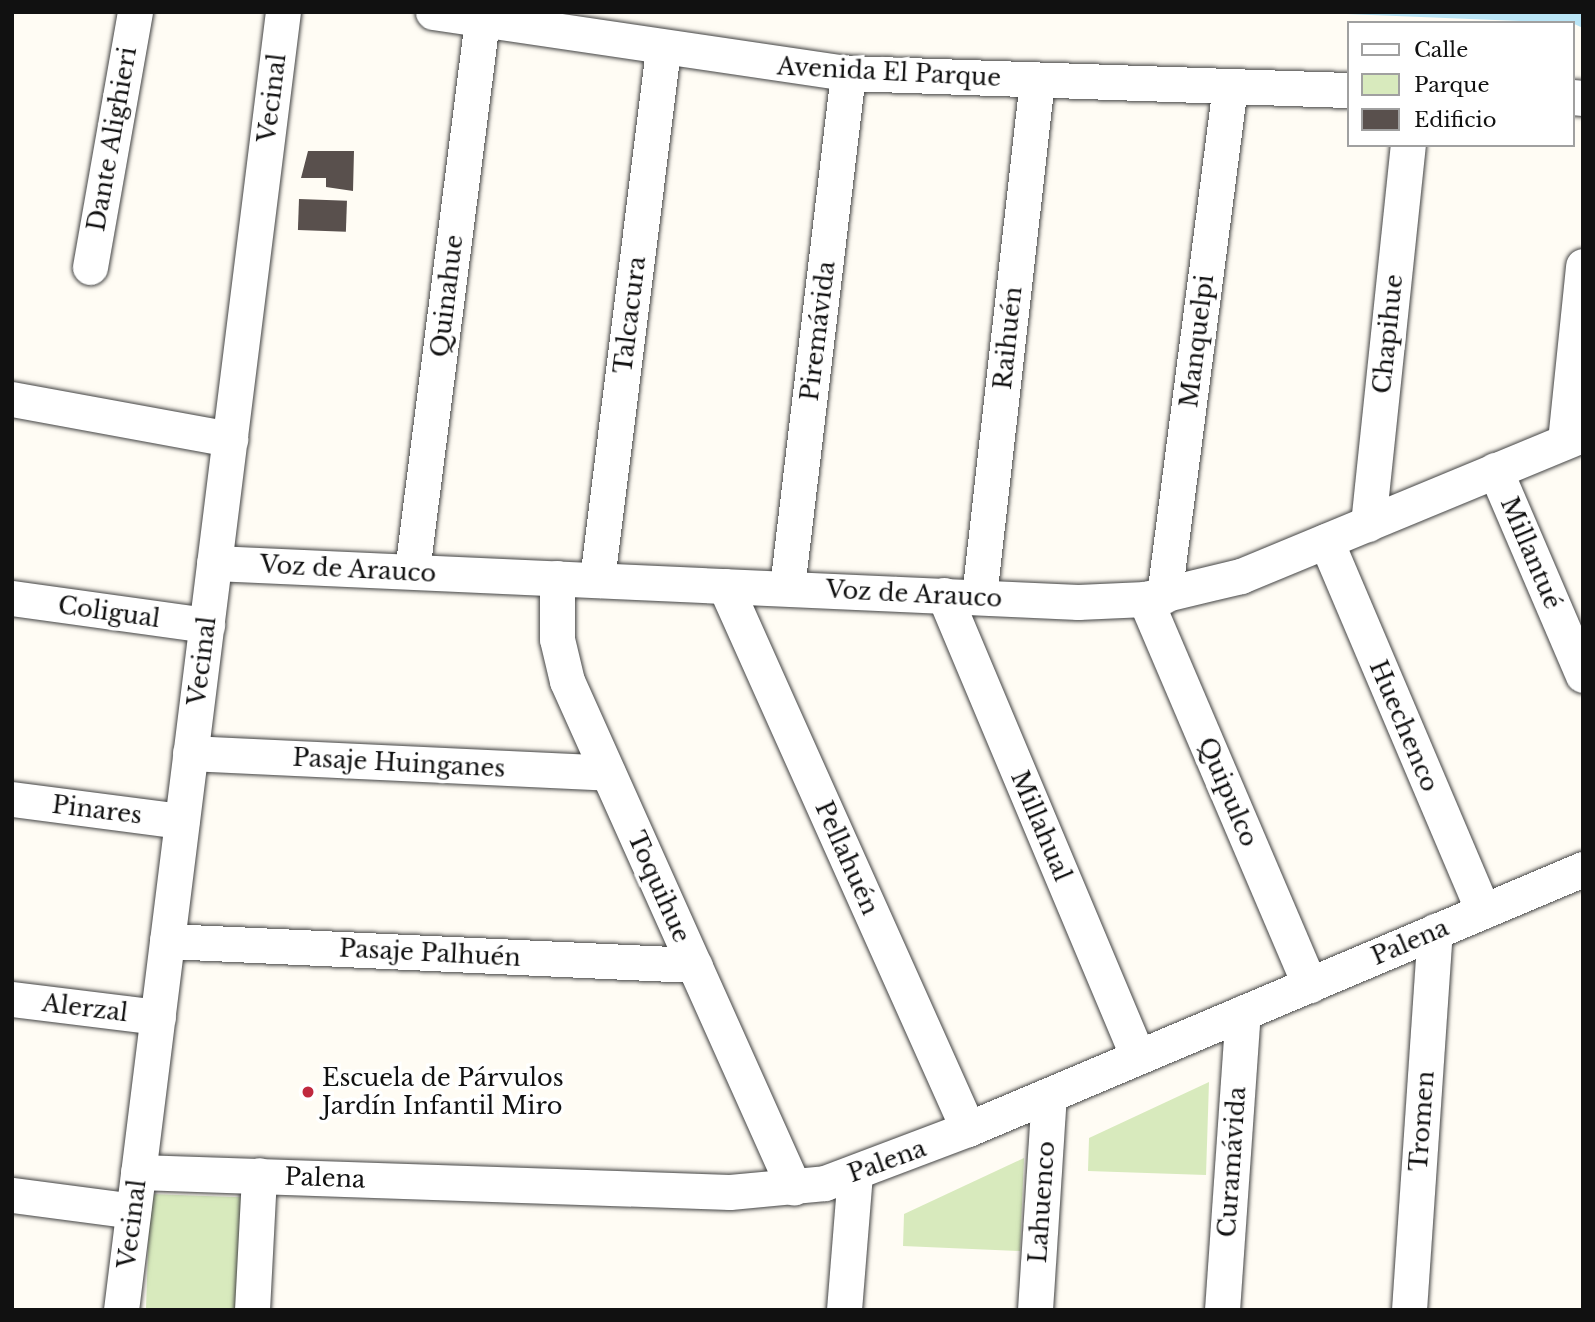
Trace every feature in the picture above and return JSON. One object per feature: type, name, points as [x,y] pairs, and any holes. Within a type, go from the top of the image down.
[{"type":"street","name":"Dante Alighieri","points":[[90,267],[135,12]]},
{"type":"street","name":"Vecinal","points":[[121,1310],[283,12]]},
{"type":"street","name":"Avenida El Parque","points":[[433,12],[663,49],[848,73],[1346,90]]},
{"type":"street","name":"Quinahue","points":[[412,572],[482,20]]},
{"type":"street","name":"Talcacura","points":[[597,580],[663,49]]},
{"type":"street","name":"Piremávida","points":[[788,588],[848,73]]},
{"type":"street","name":"Raihuén","points":[[979,597],[1038,80]]},
{"type":"street","name":"Manquelpi","points":[[1155,598],[1230,86]]},
{"type":"street","name":"Chapihue","points":[[1368,524],[1408,147]]},
{"type":"street","points":[[1574,437],[1583,266]]},
{"type":"street","points":[[12,399],[230,439]]},
{"type":"street","name":"Voz de Arauco","points":[[214,563],[944,596],[1155,598],[1241,576],[1574,437]]},
{"type":"street","name":"Millantué","points":[[1495,470],[1583,675]]},
{"type":"street","name":"Huechenco","points":[[1326,541],[1483,911]]},
{"type":"street","name":"Toquihue","points":[[557,578],[559,655],[608,773],[794,1188]]},
{"type":"street","name":"Pellahuén","points":[[726,586],[968,1129]]},
{"type":"street","name":"Millahual","points":[[944,596],[1138,1057]]},
{"type":"street","name":"Coligual","points":[[12,598],[206,625]]},
{"type":"street","name":"Quipulco","points":[[1155,598],[1310,985]]},
{"type":"street","name":"Pasaje Huinganes","points":[[190,753],[608,773]]},
{"type":"street","name":"Pinares","points":[[12,799],[182,821]]},
{"type":"street","name":"Palena","points":[[138,1172],[730,1192],[794,1188],[855,1174],[968,1129],[1583,869]]},
{"type":"street","name":"Tromen","points":[[1409,1310],[1435,932]]},
{"type":"street","name":"Pasaje Palhuén","points":[[167,941],[694,965]]},
{"type":"street","name":"Alerzal","points":[[12,999],[158,1017]]},
{"type":"street","name":"Curamávida","points":[[1222,1310],[1243,1013]]},
{"type":"street","name":"Lahuenco","points":[[1035,1310],[1049,1095]]},
{"type":"street","points":[[844,1310],[855,1174]]},
{"type":"street","points":[[252,1310],[258,1175]]},
{"type":"street","points":[[12,1195],[133,1211]]},
{"type":"green space","points":[[1209,1082],[1206,1175],[1088,1171],[1089,1138]]},
{"type":"green space","points":[[1024,1158],[1020,1251],[903,1246],[904,1214]]},
{"type":"green space","points":[[150,1194],[248,1197],[244,1310],[146,1310]]},
{"type":"water","points":[[1297,12],[1583,12],[1583,28],[1574,24],[1574,21]]},
{"type":"building","points":[[308,151],[354,151],[353,191],[326,187],[326,178],[301,178]]},
{"type":"building","points":[[299,199],[347,201],[346,232],[298,230]]},
{"type":"place","name":"Escuela de Párvulos Jardín Infantil Miro","points":[[308,1092]]}]
